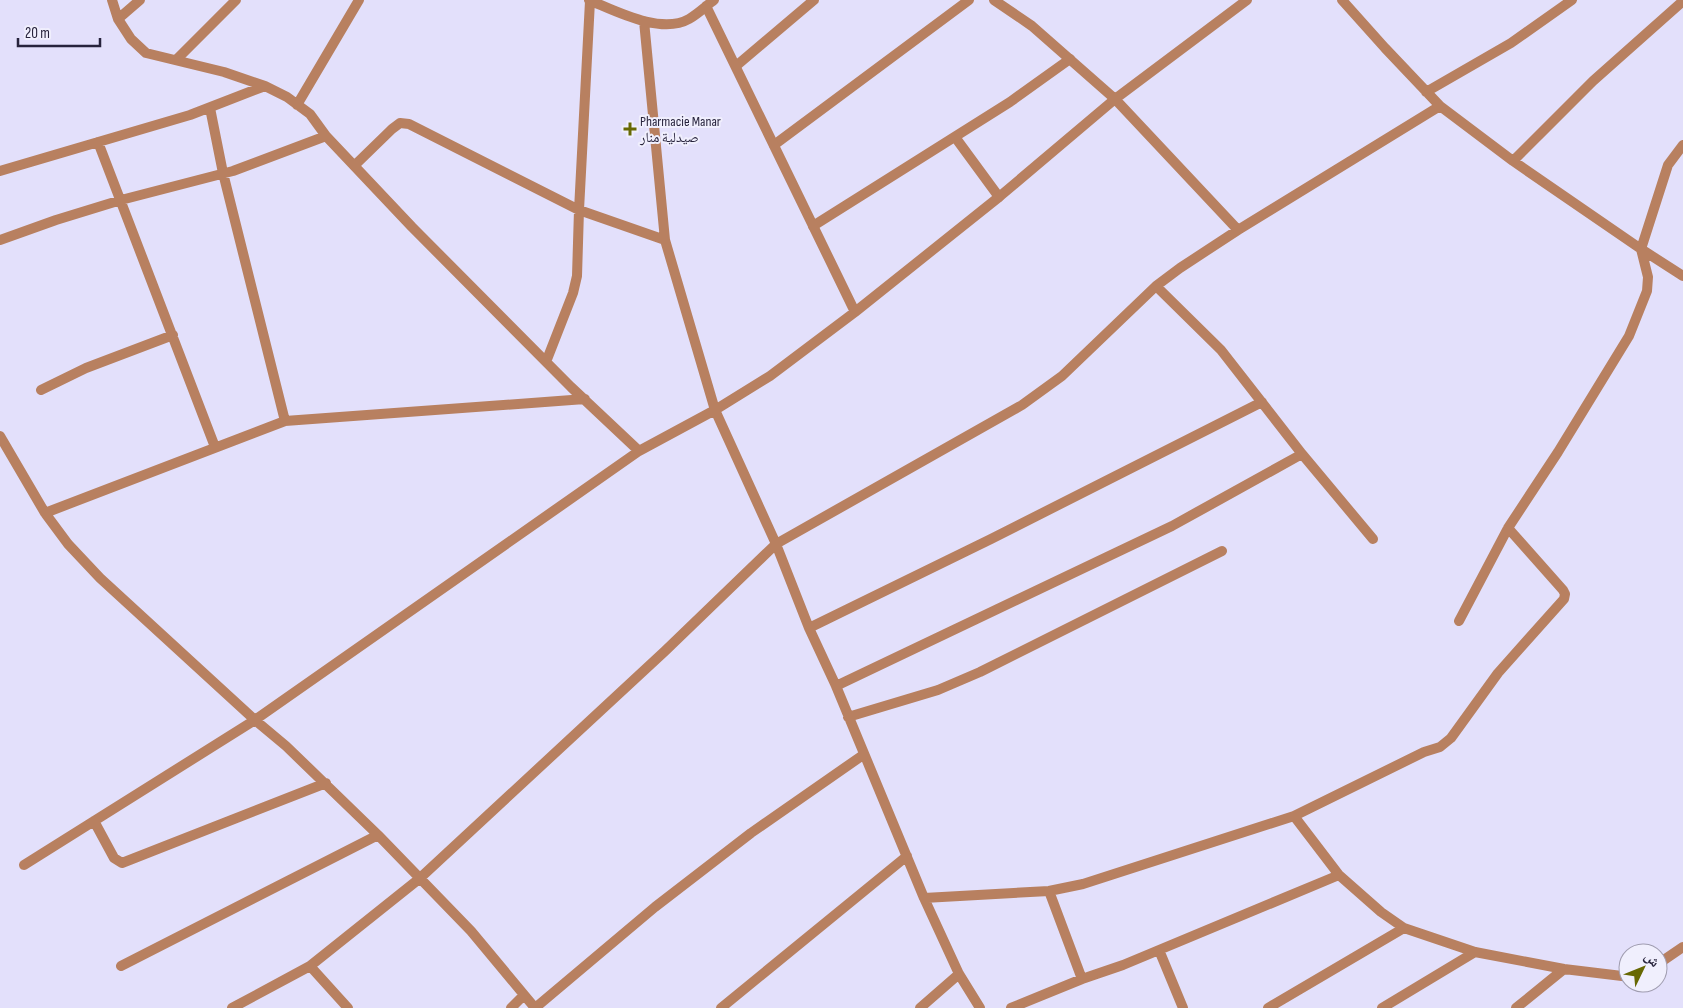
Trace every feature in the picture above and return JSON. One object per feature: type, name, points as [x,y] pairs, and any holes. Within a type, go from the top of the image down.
[{"type":"street","points":[[112,0],[118,19],[131,39],[146,53],[224,72],[266,86],[287,97],[310,114],[326,136],[412,227],[546,362],[639,451]]},
{"type":"street","points":[[118,19],[140,0]]},
{"type":"street","points":[[176,60],[236,0]]},
{"type":"street","points":[[297,105],[359,0]]},
{"type":"street","points":[[546,362],[578,276],[579,210],[590,0],[644,21],[672,25],[689,19],[710,3],[736,66],[855,312]]},
{"type":"street","points":[[736,66],[814,0]]},
{"type":"street","points":[[774,145],[969,0]]},
{"type":"street","points":[[994,0],[1032,26],[1115,99],[1238,230]]},
{"type":"street","points":[[24,865],[254,720],[639,451],[715,410],[770,376],[855,312],[999,197],[1115,99],[1247,0]]},
{"type":"street","points":[[1342,0],[1440,106],[1513,161],[1683,276]]},
{"type":"street","points":[[1426,92],[1511,43],[1572,0]]},
{"type":"street","points":[[1513,161],[1593,81],[1683,1]]},
{"type":"street","points":[[644,21],[665,240],[715,410],[776,544],[809,628],[836,686],[863,755],[924,898],[959,974],[980,1008]]},
{"type":"street","points":[[813,226],[1010,102],[1070,59]]},
{"type":"street","points":[[0,171],[190,115],[266,86]]},
{"type":"street","points":[[232,1008],[310,966],[419,879],[665,651],[776,544],[1022,405],[1062,376],[1156,286],[1180,268],[1238,230],[1440,106]]},
{"type":"street","points":[[210,108],[224,173],[285,421]]},
{"type":"street","points":[[355,165],[392,129],[400,123],[409,124],[579,210],[665,240]]},
{"type":"street","points":[[0,240],[121,200],[224,173],[284,153],[326,136]]},
{"type":"street","points":[[954,137],[999,197]]},
{"type":"street","points":[[98,142],[215,447]]},
{"type":"street","points":[[1459,621],[1508,528],[1558,452],[1629,336],[1647,291],[1648,277],[1641,249],[1668,165],[1683,145]]},
{"type":"street","points":[[1156,286],[1220,350],[1302,454],[1373,539]]},
{"type":"street","points":[[41,390],[86,368],[173,335]]},
{"type":"street","points":[[46,513],[285,421],[585,399]]},
{"type":"street","points":[[809,628],[991,539],[1262,402]]},
{"type":"street","points":[[0,436],[46,513],[68,544],[100,578],[254,720],[286,746],[378,834],[419,879],[471,931],[535,1008],[654,907],[751,833],[863,755]]},
{"type":"street","points":[[836,686],[1172,526],[1302,454]]},
{"type":"street","points":[[924,898],[1049,891],[1083,884],[1294,816],[1424,752],[1440,747],[1446,743],[1498,674],[1564,599],[1565,594],[1563,590],[1508,528]]},
{"type":"street","points":[[848,717],[938,690],[980,672],[1222,551]]},
{"type":"street","points":[[94,821],[114,858],[122,863],[326,783]]},
{"type":"street","points":[[1294,816],[1339,875],[1380,912],[1404,928],[1475,952],[1564,969],[1618,976]]},
{"type":"street","points":[[121,966],[378,834]]},
{"type":"street","points":[[721,1008],[907,856]]},
{"type":"street","points":[[1011,1008],[1082,979],[1123,965],[1339,875]]},
{"type":"street","points":[[1049,891],[1082,979]]},
{"type":"street","points":[[1268,1008],[1404,928]]},
{"type":"street","points":[[1668,957],[1683,947]]},
{"type":"street","points":[[1159,950],[1183,1008]]},
{"type":"street","points":[[1382,1008],[1475,952]]},
{"type":"street","points":[[310,966],[348,1008]]},
{"type":"street","points":[[1516,1008],[1564,969]]},
{"type":"street","points":[[920,1008],[959,974]]},
{"type":"street","points":[[511,1008],[524,995]]},
{"type":"place","name":"Pharmacie Manar صيدلية منار","points":[[630,129]]}]
